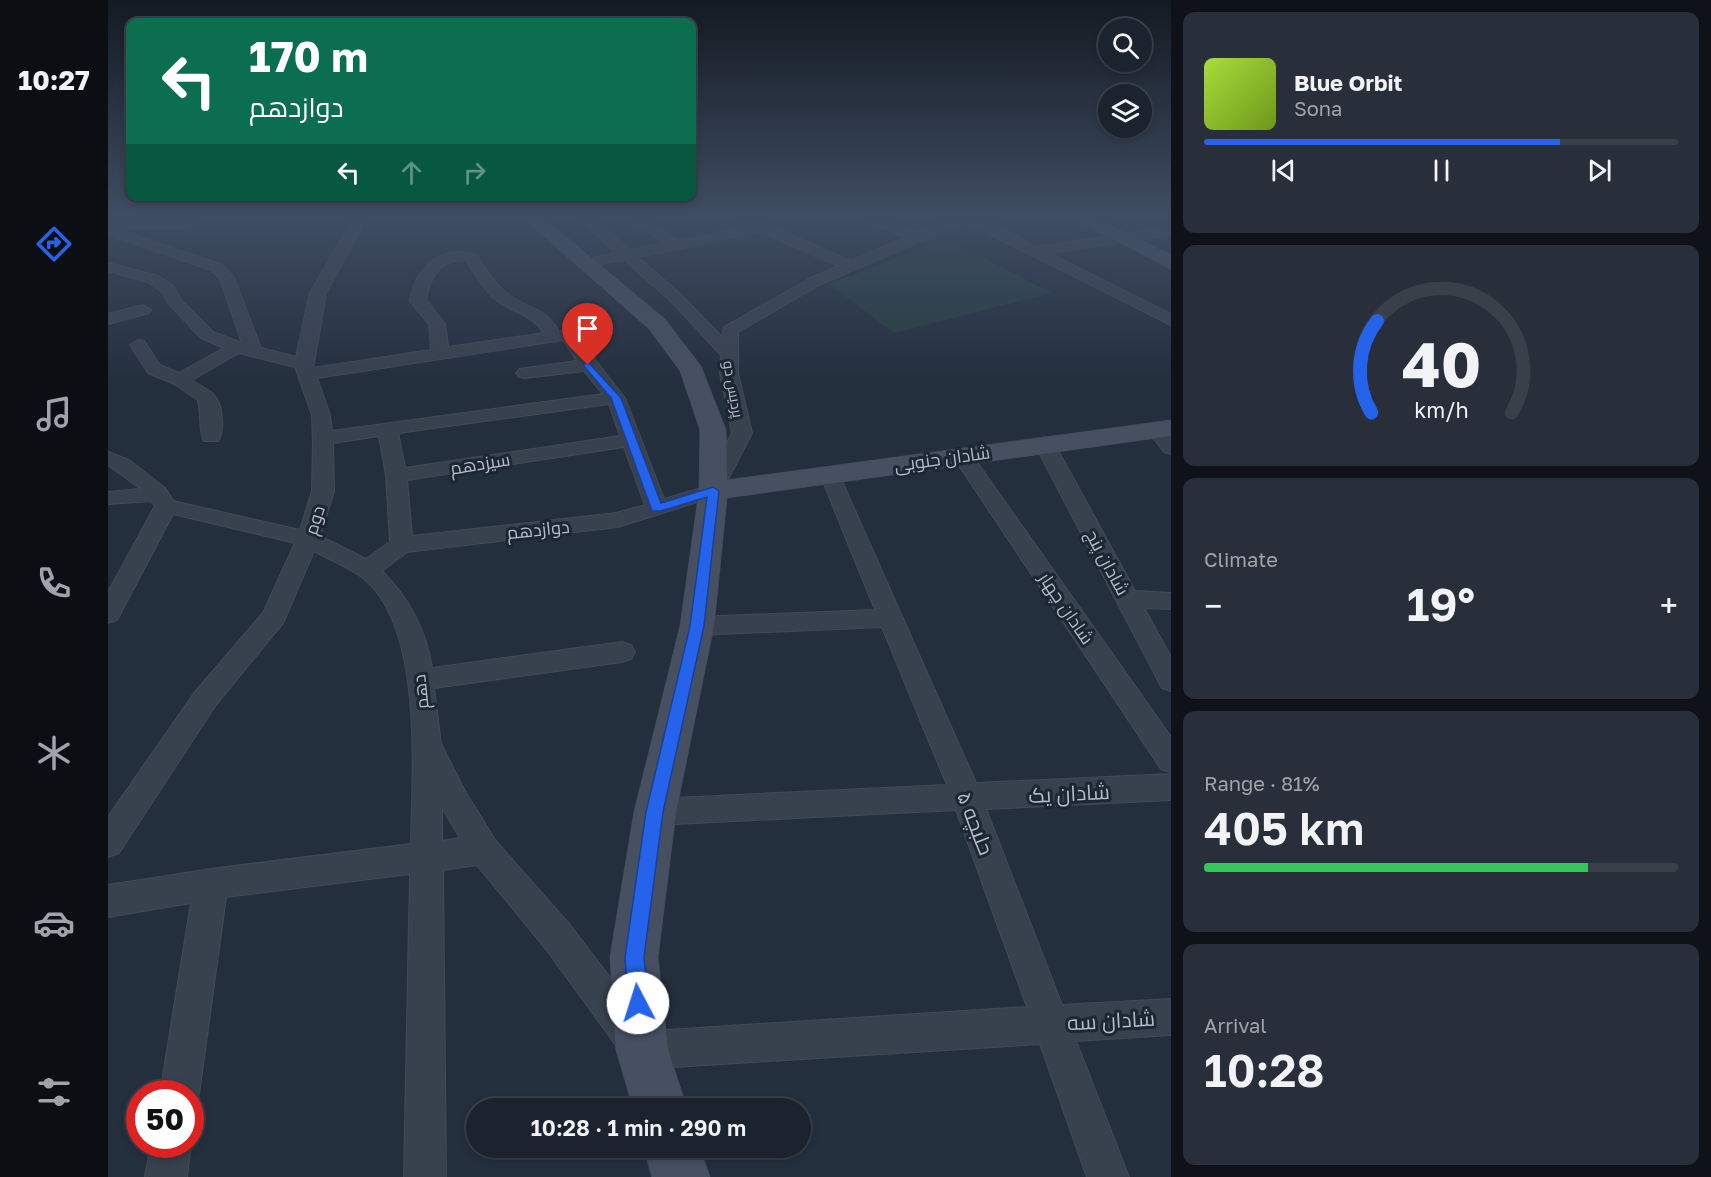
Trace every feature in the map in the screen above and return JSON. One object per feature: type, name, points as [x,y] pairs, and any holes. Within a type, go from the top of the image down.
[{"type":"main road","points":[[591,270],[657,324],[693,371],[713,430],[713,491],[697,626],[654,812],[634,957],[642,1050],[657,1098]]},
{"type":"main road","name":"شادان جنوبی","points":[[713,491],[1044,443],[1166,435]]},
{"type":"main road","points":[[675,1158],[681,1177]]},
{"type":"street","points":[[123,270],[153,279],[168,289],[176,302],[207,335],[305,369],[440,354],[590,331]]},
{"type":"street","points":[[219,270],[227,278],[246,350]]},
{"type":"street","points":[[305,369],[318,293],[331,270]]},
{"type":"street","points":[[428,270],[424,274],[418,301],[438,321],[442,332],[440,354]]},
{"type":"street","points":[[480,270],[498,294],[507,301],[533,312],[561,336],[616,398],[657,508]]},
{"type":"street","points":[[644,270],[728,352]]},
{"type":"street","points":[[728,352],[730,330],[814,282],[845,270]]},
{"type":"street","points":[[1072,270],[1171,320]]},
{"type":"street","points":[[108,319],[143,310]]},
{"type":"street","points":[[138,345],[153,369],[180,380],[207,398],[212,417],[211,437]]},
{"type":"street","points":[[180,380],[246,350]]},
{"type":"street","name":"پردیس دو","points":[[713,491],[742,433],[729,373],[728,352]]},
{"type":"street","points":[[525,373],[588,365]]},
{"type":"street","name":"دوم","points":[[108,843],[205,699],[274,617],[308,539],[323,491],[323,438],[321,415],[305,369]]},
{"type":"street","points":[[323,438],[616,398]]},
{"type":"street","points":[[368,570],[401,545],[396,475],[388,430]]},
{"type":"street","name":"سیزدهم","points":[[396,475],[633,440]]},
{"type":"street","name":"شادان پنج","points":[[1044,443],[1171,681]]},
{"type":"street","name":"شادان چهار","points":[[962,455],[1171,760]]},
{"type":"street","name":"دهم","points":[[108,458],[122,464],[163,500],[308,539],[368,570],[389,592],[405,620],[417,654],[427,744],[454,800],[484,850],[558,937],[642,1050]]},
{"type":"street","name":"حلبچه ۵","points":[[830,474],[967,798],[1108,1177]]},
{"type":"street","name":"دوازدهم","points":[[401,545],[618,520],[713,491]]},
{"type":"street","points":[[108,498],[163,500],[108,614]]},
{"type":"street","points":[[1127,599],[1171,601]]},
{"type":"street","points":[[697,626],[891,618]]},
{"type":"street","points":[[419,680],[622,652]]},
{"type":"street","points":[[425,1177],[427,744]]},
{"type":"street","name":"شادان یک","points":[[654,812],[1171,787]]},
{"type":"street","points":[[108,901],[211,884],[484,850]]},
{"type":"street","points":[[181,1080],[211,884]]},
{"type":"street","name":"شادان سه","points":[[642,1050],[1171,1017]]},
{"type":"street","points":[[166,1177],[169,1158]]},
{"type":"green space","points":[[866,270],[1007,270],[1052,293],[894,333],[829,284]]},
{"type":"route","points":[[588,365],[616,398],[657,508],[713,491],[697,626],[654,812],[634,957],[638,1003]]}]
